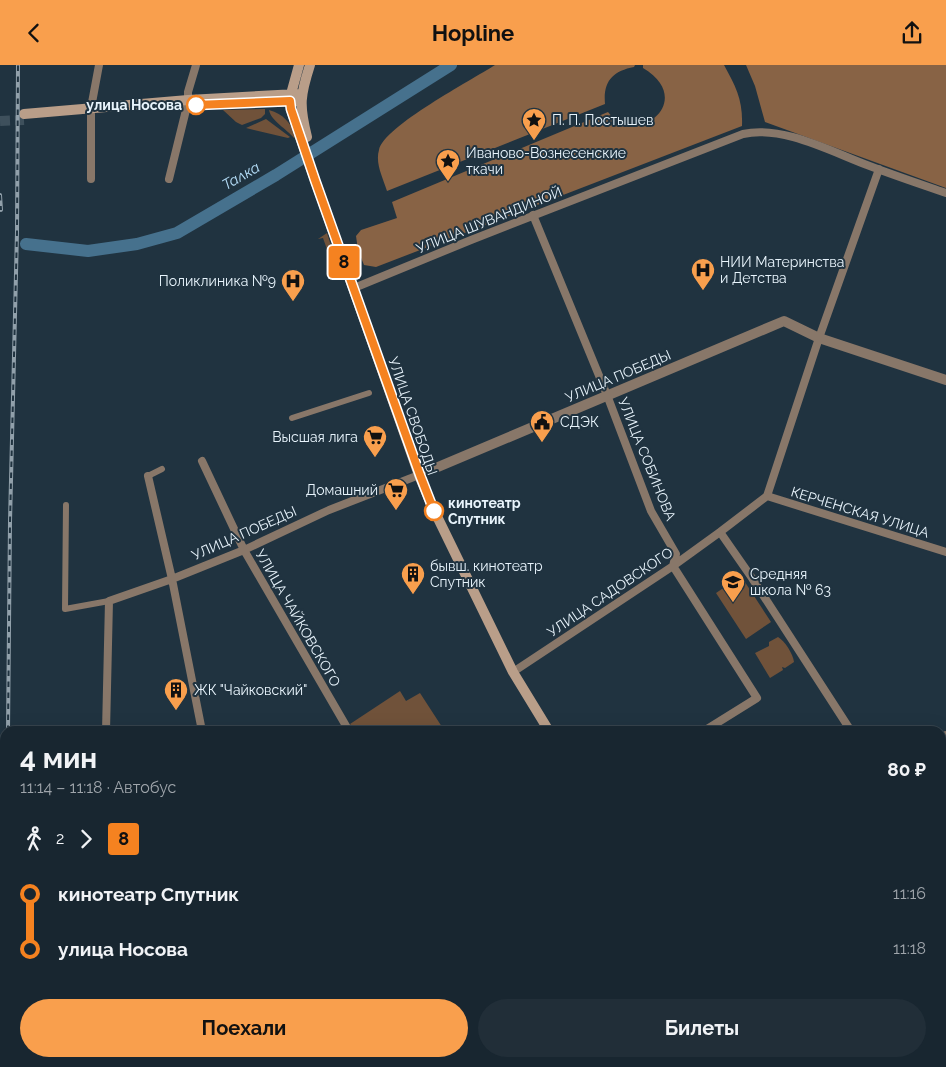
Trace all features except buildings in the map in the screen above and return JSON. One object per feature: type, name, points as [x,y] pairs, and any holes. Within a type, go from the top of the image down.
[{"type":"main road","points":[[296,97],[299,65]]},
{"type":"main road","points":[[296,97],[310,65]]},
{"type":"main road","points":[[24,117],[188,103],[296,97]]},
{"type":"main road","name":"УЛИЦА СВОБОДЫ","points":[[296,97],[291,109],[304,140],[435,512],[515,671],[546,726]]},
{"type":"main road","name":"УЛИЦА СВОБОДЫ","points":[[515,671],[552,726]]},
{"type":"street","points":[[91,179],[91,111],[99,65]]},
{"type":"street","points":[[169,179],[182,133],[188,93],[196,65]]},
{"type":"street","name":"УЛИЦА ШУВАНДИНОЙ","points":[[356,288],[533,215],[743,133],[754,131],[769,132],[800,139],[946,193]]},
{"type":"street","points":[[766,496],[819,338],[879,169]]},
{"type":"street","name":"УЛИЦА СОБИНОВА","points":[[533,215],[607,395],[652,511],[676,554],[672,566],[756,699],[712,726]]},
{"type":"street","name":"УЛИЦА ПОБЕДЫ","points":[[108,601],[172,579],[244,550],[329,510],[422,474],[784,321],[819,338],[946,381]]},
{"type":"street","points":[[292,418],[369,393]]},
{"type":"street","name":"УЛИЦА ЧАЙКОВСКОГО","points":[[202,461],[244,550],[346,726]]},
{"type":"street","points":[[162,469],[148,476],[172,579],[201,726]]},
{"type":"street","name":"УЛИЦА САДОВСКОГО","points":[[515,671],[672,566],[766,496]]},
{"type":"street","name":"КЕРЧЕНСКАЯ УЛИЦА","points":[[766,496],[946,552]]},
{"type":"street","points":[[66,505],[65,609],[108,601],[106,726]]},
{"type":"street","points":[[720,532],[848,726]]},
{"type":"shaded area","points":[[495,65],[635,65],[620,71],[611,78],[606,89],[605,104],[387,191],[378,160],[379,150],[384,140],[430,104]]},
{"type":"shaded area","points":[[643,65],[724,65],[738,94],[742,126],[376,267],[364,265],[358,250],[356,236],[361,230],[397,218],[392,202],[608,112],[620,122],[633,125],[645,123],[656,116],[663,106],[665,94],[658,81],[643,68]]},
{"type":"shaded area","points":[[746,65],[946,65],[946,188],[765,122],[755,86]]},
{"type":"shaded area","points":[[265,109],[265,114],[261,118],[242,125],[223,110]]},
{"type":"shaded area","points":[[269,110],[279,114],[286,120],[297,137],[294,138],[276,121]]},
{"type":"shaded area","points":[[266,119],[290,137],[246,128]]},
{"type":"shaded area","points":[[327,233],[339,271],[330,273],[334,269],[323,238],[318,239]]},
{"type":"shaded area","points":[[741,576],[771,622],[746,639],[716,593]]},
{"type":"shaded area","points":[[778,637],[788,648],[794,662],[785,668],[782,667],[783,670],[770,678],[755,653],[769,646],[769,642]]},
{"type":"shaded area","points":[[400,691],[406,701],[420,693],[441,726],[351,726],[350,724]]},
{"type":"waterway","name":"Талка","points":[[26,244],[88,251],[137,244],[177,233],[276,175],[451,65]]},
{"type":"tunnel","points":[[0,121],[24,120]]},
{"type":"railway","points":[[8,726],[10,522],[17,232],[18,65]]},
{"type":"railway","points":[[0,195],[1,210]]},
{"type":"bus line","name":"8","points":[[196,105],[290,101],[291,109],[330,223],[434,511]]},
{"type":"place","name":"улица Носова","points":[[196,105]]},
{"type":"place","name":"П. П. Постышев","points":[[534,141]]},
{"type":"place","name":"Иваново-Вознесенские ткачи","points":[[448,182]]},
{"type":"place","name":"НИИ Материнства и Детства","points":[[703,291]]},
{"type":"place","name":"Поликлиника №9","points":[[293,302]]},
{"type":"place","name":"СДЭК","points":[[542,443]]},
{"type":"place","name":"Высшая лига","points":[[375,458]]},
{"type":"place","name":"Домашний","points":[[396,511]]},
{"type":"place","name":"кинотеатр Спутник","points":[[434,511]]},
{"type":"place","name":"бывш. кинотеатр Спутник","points":[[413,595]]},
{"type":"place","name":"Средняя школа № 63","points":[[733,603]]},
{"type":"place","name":"ЖК \"Чайковский\"","points":[[176,711]]}]
